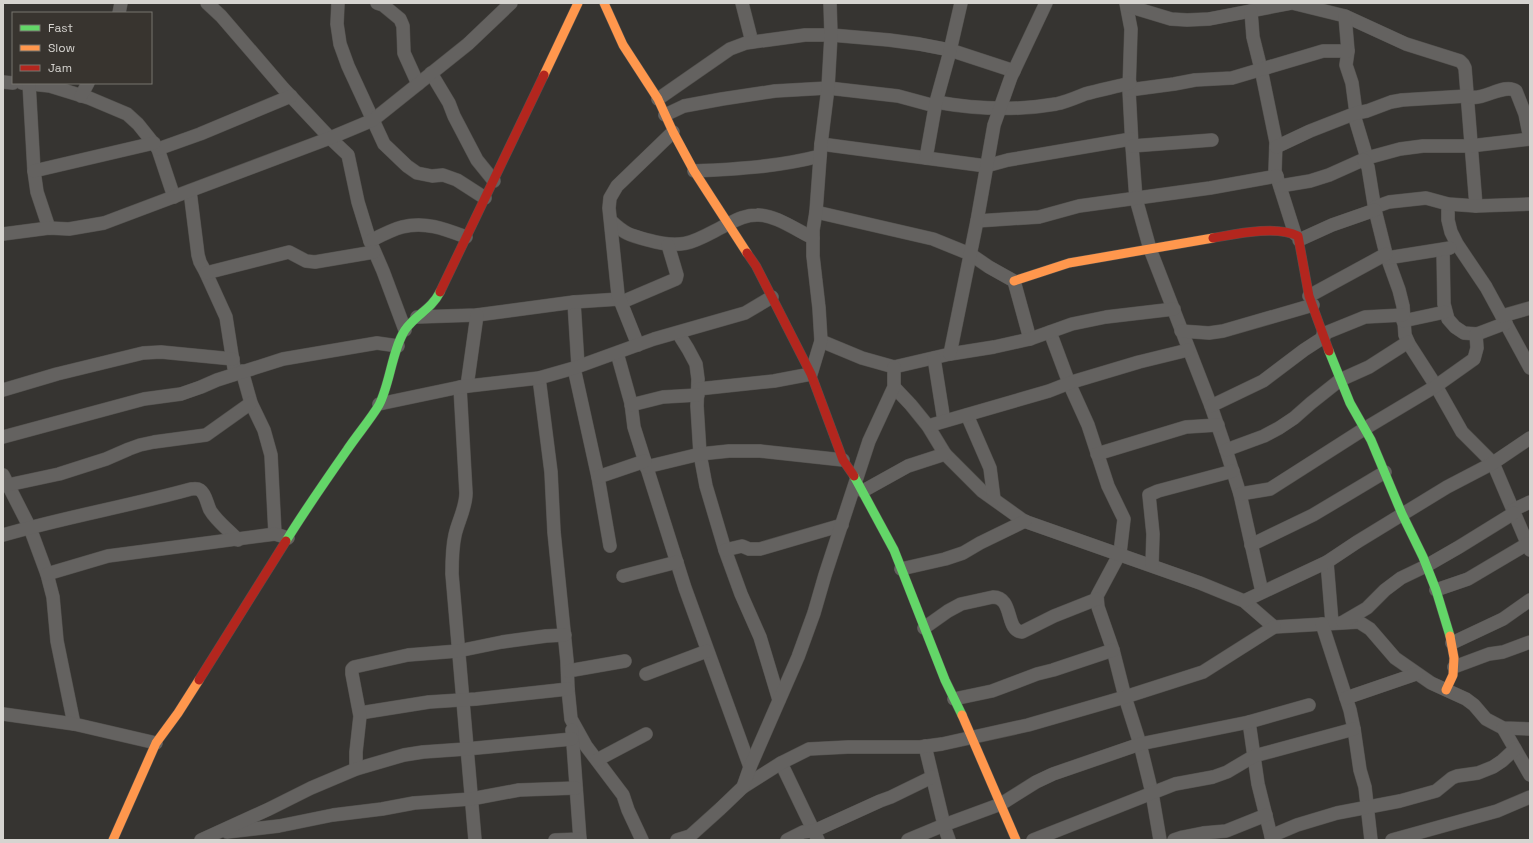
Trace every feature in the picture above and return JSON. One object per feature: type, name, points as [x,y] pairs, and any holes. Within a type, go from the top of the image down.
[{"type":"street","points":[[338,3],[337,24],[340,44],[348,66],[384,144],[407,166],[417,173],[432,176],[443,175],[457,180],[485,198]]},
{"type":"street","points":[[378,3],[383,5],[400,19],[403,26],[404,54],[418,84]]},
{"type":"street","points":[[3,234],[49,228],[69,229],[104,223],[330,138],[373,120],[468,44],[511,3]]},
{"type":"street","points":[[113,840],[156,742],[178,713],[307,507],[379,404],[398,346],[405,330],[436,300],[578,3]]},
{"type":"street","points":[[604,3],[623,45],[658,99],[673,132],[694,171],[756,266],[811,374],[825,408],[833,436],[843,460],[856,478],[894,550],[924,628],[1016,840]]},
{"type":"street","points":[[742,3],[752,42]]},
{"type":"street","points":[[811,374],[821,341],[820,308],[813,256],[813,238],[828,88],[831,35],[830,3]]},
{"type":"street","points":[[926,158],[936,104],[960,3]]},
{"type":"street","points":[[950,354],[977,221],[994,125],[1014,71],[1046,3]]},
{"type":"street","points":[[1262,592],[1240,494],[1233,471],[1211,406],[1150,249],[1136,198],[1130,87],[1131,29],[1127,4],[1171,19],[1187,20],[1209,19],[1292,3],[1345,16],[1406,44],[1460,62],[1465,68],[1470,146],[1476,206]]},
{"type":"street","points":[[212,5],[291,96],[348,155],[358,202],[372,246],[405,330]]},
{"type":"street","points":[[1251,11],[1253,37],[1261,69],[1276,147],[1274,165],[1297,237],[1311,300],[1340,380],[1385,472],[1436,590],[1452,643],[1454,667],[1453,675],[1446,690]]},
{"type":"street","points":[[1345,16],[1348,51],[1346,65],[1352,83],[1355,114],[1368,167],[1375,209],[1386,256],[1399,290],[1403,306],[1405,335],[1462,432],[1493,463],[1529,547],[1468,579],[1436,590]]},
{"type":"street","points":[[658,99],[730,50],[752,42],[805,35],[831,35],[889,40],[950,50],[1014,71]]},
{"type":"street","points":[[665,115],[684,106],[722,99],[775,91],[828,88],[871,92],[936,104],[1000,108],[1029,107],[1057,104],[1086,94],[1130,87],[1174,84],[1195,80],[1232,78],[1323,51],[1348,51]]},
{"type":"street","points":[[431,73],[449,103],[454,116],[477,160],[494,181]]},
{"type":"street","points":[[29,84],[34,171],[37,192],[49,228]]},
{"type":"street","points":[[36,84],[50,86],[81,96],[127,114],[138,124],[156,146],[174,197]]},
{"type":"street","points":[[81,96],[87,84]]},
{"type":"street","points":[[977,221],[1039,217],[1079,206],[1210,188],[1278,181],[1310,180],[1329,175],[1366,159],[1410,147],[1470,146],[1530,139],[1523,108],[1516,91],[1504,90],[1476,97],[1467,96],[1391,102],[1310,131],[1276,147]]},
{"type":"street","points":[[34,171],[156,146],[200,134],[291,96]]},
{"type":"street","points":[[638,345],[617,290],[609,208],[610,198],[617,186],[673,132]]},
{"type":"street","points":[[694,171],[769,167],[792,164],[821,150],[926,158],[986,166],[1008,160],[1132,142],[1212,140]]},
{"type":"street","points":[[190,191],[196,247],[200,262],[226,317],[233,359],[251,404],[264,430],[271,455],[274,534]]},
{"type":"street","points":[[1297,237],[1375,209],[1389,202],[1426,198],[1448,204],[1476,206],[1530,204]]},
{"type":"street","points":[[1448,204],[1448,220],[1451,232],[1486,287],[1530,368]]},
{"type":"street","points":[[816,212],[933,239],[970,254],[1014,281],[1030,339]]},
{"type":"street","points":[[611,221],[623,232],[674,246],[694,242],[749,215],[768,216],[813,238]]},
{"type":"street","points":[[206,273],[289,252],[306,261],[315,262],[372,246],[402,227],[415,225],[442,228],[466,237]]},
{"type":"street","points":[[1014,281],[1070,262],[1231,235],[1270,231],[1292,233],[1297,237]]},
{"type":"street","points":[[417,317],[477,315],[574,302],[621,300],[676,279],[677,275],[668,245]]},
{"type":"street","points":[[1181,331],[1209,333],[1223,331],[1311,300],[1386,256],[1460,247]]},
{"type":"street","points":[[1443,250],[1445,312],[1448,319],[1455,327],[1464,333],[1476,334],[1530,308]]},
{"type":"street","points":[[379,404],[464,386],[539,378],[576,367],[654,339],[678,334],[746,313],[772,297]]},
{"type":"street","points":[[574,302],[576,367],[610,546]]},
{"type":"street","points":[[821,341],[862,358],[894,367],[950,354],[994,347],[1030,339],[1072,324],[1106,317],[1174,309]]},
{"type":"street","points":[[1211,406],[1263,381],[1324,335],[1366,318],[1403,318],[1445,312]]},
{"type":"street","points":[[475,840],[458,651],[452,555],[455,535],[466,504],[464,386],[477,315]]},
{"type":"street","points":[[1050,332],[1069,383],[1088,425],[1108,486],[1124,519],[1120,553],[1097,596],[1097,599],[1098,607],[1113,650],[1125,697],[1140,744],[1152,793],[1160,840]]},
{"type":"street","points":[[678,334],[696,364],[700,454],[706,486],[725,550],[741,594],[760,637],[779,700]]},
{"type":"street","points":[[1240,494],[1270,489],[1364,429],[1436,386],[1474,359],[1477,348],[1476,334]]},
{"type":"street","points":[[1226,450],[1264,436],[1279,428],[1294,418],[1340,380],[1369,367],[1408,342]]},
{"type":"street","points":[[3,437],[144,399],[181,394],[238,372],[283,359],[377,343],[398,346]]},
{"type":"street","points":[[928,426],[1049,391],[1069,383],[1139,362],[1188,350]]},
{"type":"street","points":[[3,390],[57,374],[143,353],[161,352],[233,359]]},
{"type":"street","points":[[617,353],[631,405],[634,427],[684,588],[750,767]]},
{"type":"street","points":[[934,358],[944,422]]},
{"type":"street","points":[[743,786],[798,658],[814,613],[869,441],[894,387],[894,367]]},
{"type":"street","points":[[631,405],[663,397],[811,374]]},
{"type":"street","points":[[539,378],[551,472],[554,532],[565,635],[580,840],[555,840]]},
{"type":"street","points":[[894,387],[912,405],[928,426],[945,454],[982,491],[1025,521],[1120,553],[1244,601],[1274,627]]},
{"type":"street","points":[[74,724],[57,641],[53,597],[47,574],[30,528],[4,482],[59,474],[106,459],[140,445],[206,436],[251,404]]},
{"type":"street","points":[[967,415],[990,468],[994,500]]},
{"type":"street","points":[[1097,454],[1186,427],[1218,425]]},
{"type":"street","points":[[1244,601],[1327,562],[1447,487],[1493,463],[1530,438]]},
{"type":"street","points":[[598,477],[646,464],[715,452],[760,451],[843,460]]},
{"type":"street","points":[[863,491],[908,466],[945,454]]},
{"type":"street","points":[[1152,565],[1153,534],[1149,495],[1158,491],[1233,471]]},
{"type":"street","points":[[1251,545],[1313,515],[1385,472]]},
{"type":"street","points":[[3,535],[113,507],[148,501],[191,489],[197,489],[201,491],[210,510],[218,521],[238,540]]},
{"type":"street","points":[[1332,624],[1367,608],[1385,590],[1401,578],[1426,566],[1459,547],[1530,502]]},
{"type":"street","points":[[901,569],[963,553],[1025,521]]},
{"type":"street","points":[[725,550],[742,546],[749,549],[760,549],[842,525]]},
{"type":"street","points":[[47,574],[108,556],[238,540],[274,534],[288,538]]},
{"type":"street","points":[[622,576],[677,562]]},
{"type":"street","points":[[1327,562],[1332,624],[1346,698],[1354,729],[1360,770],[1364,782],[1371,840]]},
{"type":"street","points":[[924,628],[948,611],[961,604],[998,597],[1002,598],[1015,628],[1022,632],[1054,616],[1097,599]]},
{"type":"street","points":[[1452,643],[1503,619],[1530,600]]},
{"type":"street","points":[[677,840],[690,838],[743,786],[780,763],[809,749],[848,746],[925,746],[973,738],[1028,725],[1125,697],[1203,672],[1274,627],[1359,622],[1370,629],[1394,658],[1431,683],[1466,699],[1474,705],[1486,719],[1503,728],[1530,729]]},
{"type":"street","points":[[356,769],[360,712],[352,674],[352,669],[354,667],[408,655],[458,651],[502,642],[565,635]]},
{"type":"street","points":[[1454,667],[1489,654],[1503,652],[1530,642]]},
{"type":"street","points":[[954,699],[992,692],[1037,674],[1113,650]]},
{"type":"street","points":[[646,674],[707,651]]},
{"type":"street","points":[[568,671],[625,661]]},
{"type":"street","points":[[1346,698],[1416,674]]},
{"type":"street","points":[[360,712],[409,704],[568,689]]},
{"type":"street","points":[[908,840],[1001,804],[1036,782],[1053,774],[1140,744],[1249,722],[1309,705]]},
{"type":"street","points":[[3,714],[74,724],[156,742]]},
{"type":"street","points":[[571,719],[582,741],[623,795],[628,810],[642,840]]},
{"type":"street","points":[[1249,722],[1258,784],[1272,838],[1297,825],[1337,813],[1400,801],[1436,791],[1452,778],[1478,773],[1493,767],[1515,749]]},
{"type":"street","points":[[1503,728],[1530,775]]},
{"type":"street","points":[[1033,840],[1182,782],[1220,774],[1254,756],[1354,729]]},
{"type":"street","points":[[597,760],[646,734]]},
{"type":"street","points":[[201,840],[311,788],[356,769],[404,755],[572,739]]},
{"type":"street","points":[[925,746],[949,840]]},
{"type":"street","points":[[780,763],[816,835]]},
{"type":"street","points":[[787,840],[803,832],[816,835],[880,801],[891,798],[932,777]]},
{"type":"street","points":[[214,834],[279,826],[333,815],[382,809],[414,803],[471,799],[499,792],[576,788]]},
{"type":"street","points":[[1392,840],[1497,811],[1530,797]]},
{"type":"street","points":[[1174,840],[1197,834],[1226,832],[1266,815]]},
{"type":"traffic: fast","points":[[286,541],[323,484],[379,405],[383,397],[397,347],[405,330],[428,308],[440,292]]},
{"type":"traffic: fast","points":[[1329,351],[1350,403],[1371,440],[1402,514],[1423,557],[1436,590],[1450,636]]},
{"type":"traffic: fast","points":[[854,476],[894,550],[945,680],[962,715]]},
{"type":"traffic: slow","points":[[544,75],[578,3]]},
{"type":"traffic: slow","points":[[604,3],[623,45],[658,99],[673,132],[694,171],[747,253]]},
{"type":"traffic: slow","points":[[1014,281],[1069,263],[1213,238]]},
{"type":"traffic: slow","points":[[1446,690],[1453,675],[1454,658],[1450,636]]},
{"type":"traffic: slow","points":[[113,840],[156,743],[178,713],[199,680]]},
{"type":"traffic: slow","points":[[962,715],[1016,840]]},
{"type":"traffic: jam","points":[[440,292],[544,75]]},
{"type":"traffic: jam","points":[[1213,238],[1256,231],[1279,231],[1298,236],[1309,296],[1329,351]]},
{"type":"traffic: jam","points":[[747,253],[756,266],[811,374],[843,460],[854,476]]},
{"type":"traffic: jam","points":[[199,680],[286,541]]}]
